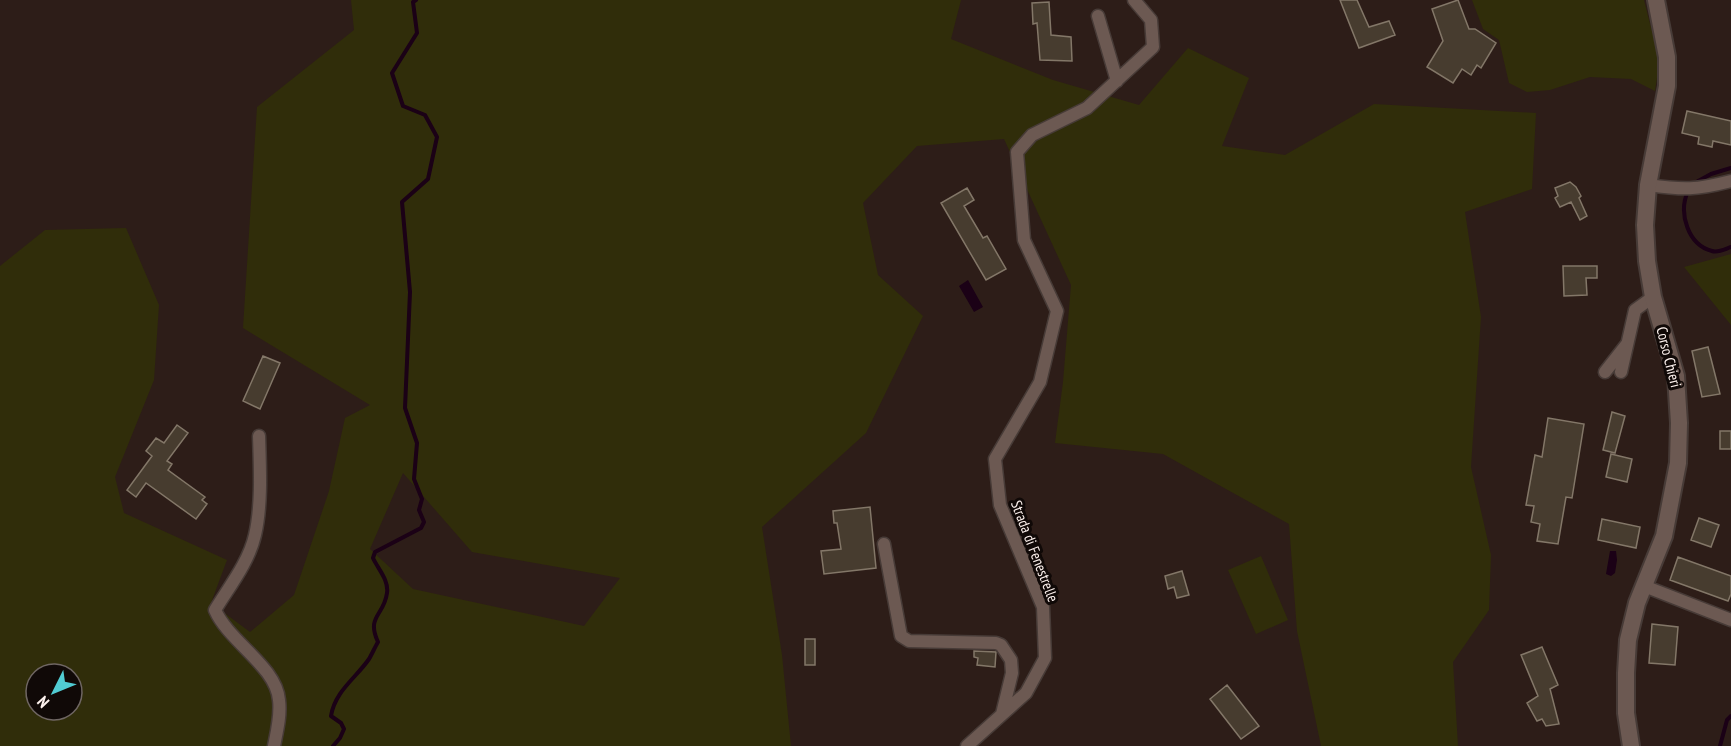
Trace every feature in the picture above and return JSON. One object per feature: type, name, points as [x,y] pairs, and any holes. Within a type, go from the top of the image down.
[{"type":"main road","name":"Corso Chieri","points":[[1631,746],[1626,713],[1626,673],[1631,624],[1664,536],[1678,463],[1676,376],[1653,297],[1647,261],[1645,225],[1648,185],[1667,86],[1667,57],[1656,0]]},
{"type":"street","name":"Strada di Fenestrelle","points":[[966,746],[1026,693],[1045,658],[1043,608],[1000,505],[995,459],[1040,382],[1057,311],[1024,240],[1017,152],[1032,135],[1087,108],[1153,47],[1151,20],[1134,0]]},
{"type":"street","points":[[1098,16],[1117,81]]},
{"type":"street","points":[[1648,185],[1700,189],[1731,181]]},
{"type":"street","points":[[1622,372],[1635,310],[1653,297]]},
{"type":"street","points":[[1605,372],[1628,343]]},
{"type":"street","points":[[259,436],[260,474],[255,535],[240,569],[215,610],[227,630],[274,683],[279,698],[279,718],[274,746]]},
{"type":"street","points":[[884,544],[901,636],[909,641],[996,642],[1007,652],[1011,660],[1012,673],[1002,715]]},
{"type":"street","points":[[1644,586],[1731,620]]},
{"type":"shaded area","points":[[351,0],[961,0],[951,39],[1053,80],[1139,105],[1188,48],[1249,78],[1222,146],[1285,155],[1374,104],[1536,113],[1532,189],[1465,212],[1481,317],[1471,467],[1491,555],[1489,610],[1453,662],[1458,746],[1321,746],[1297,631],[1289,524],[1163,454],[1055,443],[1063,382],[1071,285],[1004,139],[917,146],[863,203],[878,275],[923,316],[866,433],[762,527],[782,655],[791,746],[0,746],[0,266],[45,230],[126,228],[159,305],[154,380],[115,477],[124,513],[227,560],[211,603],[250,632],[294,595],[329,491],[345,418],[370,405],[243,328],[257,107],[354,30]],"holes":[[[403,473],[472,552],[620,578],[584,626],[413,589],[370,549]]]},
{"type":"shaded area","points":[[1472,0],[1644,0],[1657,51],[1658,72],[1655,91],[1631,79],[1590,77],[1550,90],[1527,92],[1509,83],[1499,40],[1483,29]]},
{"type":"shaded area","points":[[1731,254],[1731,325],[1684,267]]},
{"type":"shaded area","points":[[968,280],[983,307],[974,312],[959,286]]},
{"type":"shaded area","points":[[1610,551],[1616,551],[1617,560],[1615,573],[1611,576],[1606,574]]},
{"type":"shaded area","points":[[1261,556],[1288,620],[1256,634],[1228,570]]},
{"type":"building","points":[[1340,0],[1357,0],[1369,27],[1389,21],[1395,35],[1359,48]]},
{"type":"building","points":[[1458,0],[1469,29],[1475,29],[1496,43],[1481,68],[1477,65],[1471,75],[1462,69],[1453,83],[1427,67],[1443,41],[1432,9]]},
{"type":"building","points":[[1049,2],[1051,35],[1071,37],[1072,61],[1040,60],[1037,23],[1033,24],[1032,3]]},
{"type":"building","points":[[1687,111],[1731,121],[1731,145],[1713,141],[1712,147],[1698,144],[1699,137],[1682,133]]},
{"type":"building","points":[[1570,182],[1581,196],[1579,198],[1587,216],[1580,220],[1571,202],[1560,207],[1555,198],[1558,196],[1555,188]]},
{"type":"building","points":[[967,188],[974,200],[964,206],[983,238],[987,236],[1006,269],[986,280],[941,203]]},
{"type":"building","points":[[1563,266],[1597,266],[1597,278],[1586,278],[1587,295],[1564,296]]},
{"type":"building","points":[[1708,347],[1720,394],[1702,397],[1692,351]]},
{"type":"building","points":[[263,356],[280,363],[260,409],[243,401]]},
{"type":"building","points":[[1612,412],[1625,416],[1615,453],[1603,450]]},
{"type":"building","points":[[1548,418],[1584,424],[1572,498],[1566,497],[1558,544],[1537,541],[1540,524],[1531,522],[1534,506],[1526,505],[1535,455],[1542,457]]},
{"type":"building","points":[[177,425],[188,433],[167,461],[172,464],[168,470],[205,497],[202,500],[207,504],[196,519],[146,483],[136,497],[127,490],[152,456],[146,451],[156,438],[164,443]]},
{"type":"building","points":[[1720,431],[1731,431],[1731,449],[1720,449]]},
{"type":"building","points":[[1611,454],[1632,459],[1627,482],[1606,477]]},
{"type":"building","points":[[870,507],[876,568],[824,574],[821,551],[841,549],[833,511]]},
{"type":"building","points":[[1699,518],[1719,525],[1711,547],[1691,540]]},
{"type":"building","points":[[1602,519],[1640,527],[1636,548],[1598,540]]},
{"type":"building","points":[[1678,557],[1731,576],[1731,594],[1728,601],[1670,580]]},
{"type":"building","points":[[1182,571],[1189,595],[1177,598],[1174,587],[1168,589],[1165,576]]},
{"type":"building","points":[[1652,624],[1678,627],[1675,665],[1649,663]]},
{"type":"building","points":[[805,639],[815,639],[815,665],[805,665]]},
{"type":"building","points":[[1542,647],[1558,685],[1550,689],[1559,724],[1546,726],[1542,719],[1537,721],[1527,703],[1538,696],[1521,655]]},
{"type":"building","points":[[974,651],[996,652],[995,667],[977,665],[978,658],[974,657]]},
{"type":"building","points":[[1227,685],[1259,726],[1241,739],[1210,699]]},
{"type":"waterway","points":[[333,746],[344,729],[341,723],[331,716],[333,707],[341,692],[369,659],[378,642],[374,627],[385,601],[387,588],[385,579],[373,558],[375,552],[421,528],[424,522],[419,510],[422,499],[414,479],[417,443],[405,408],[410,292],[402,202],[428,179],[437,137],[425,115],[403,106],[392,73],[417,33],[413,2],[416,0]]},
{"type":"waterway","points":[[1691,185],[1711,174],[1731,168]]},
{"type":"waterway","points":[[1688,191],[1684,209],[1691,235],[1704,248],[1712,251],[1731,247]]},
{"type":"waterway","points":[[1720,746],[1727,720],[1731,716]]}]
